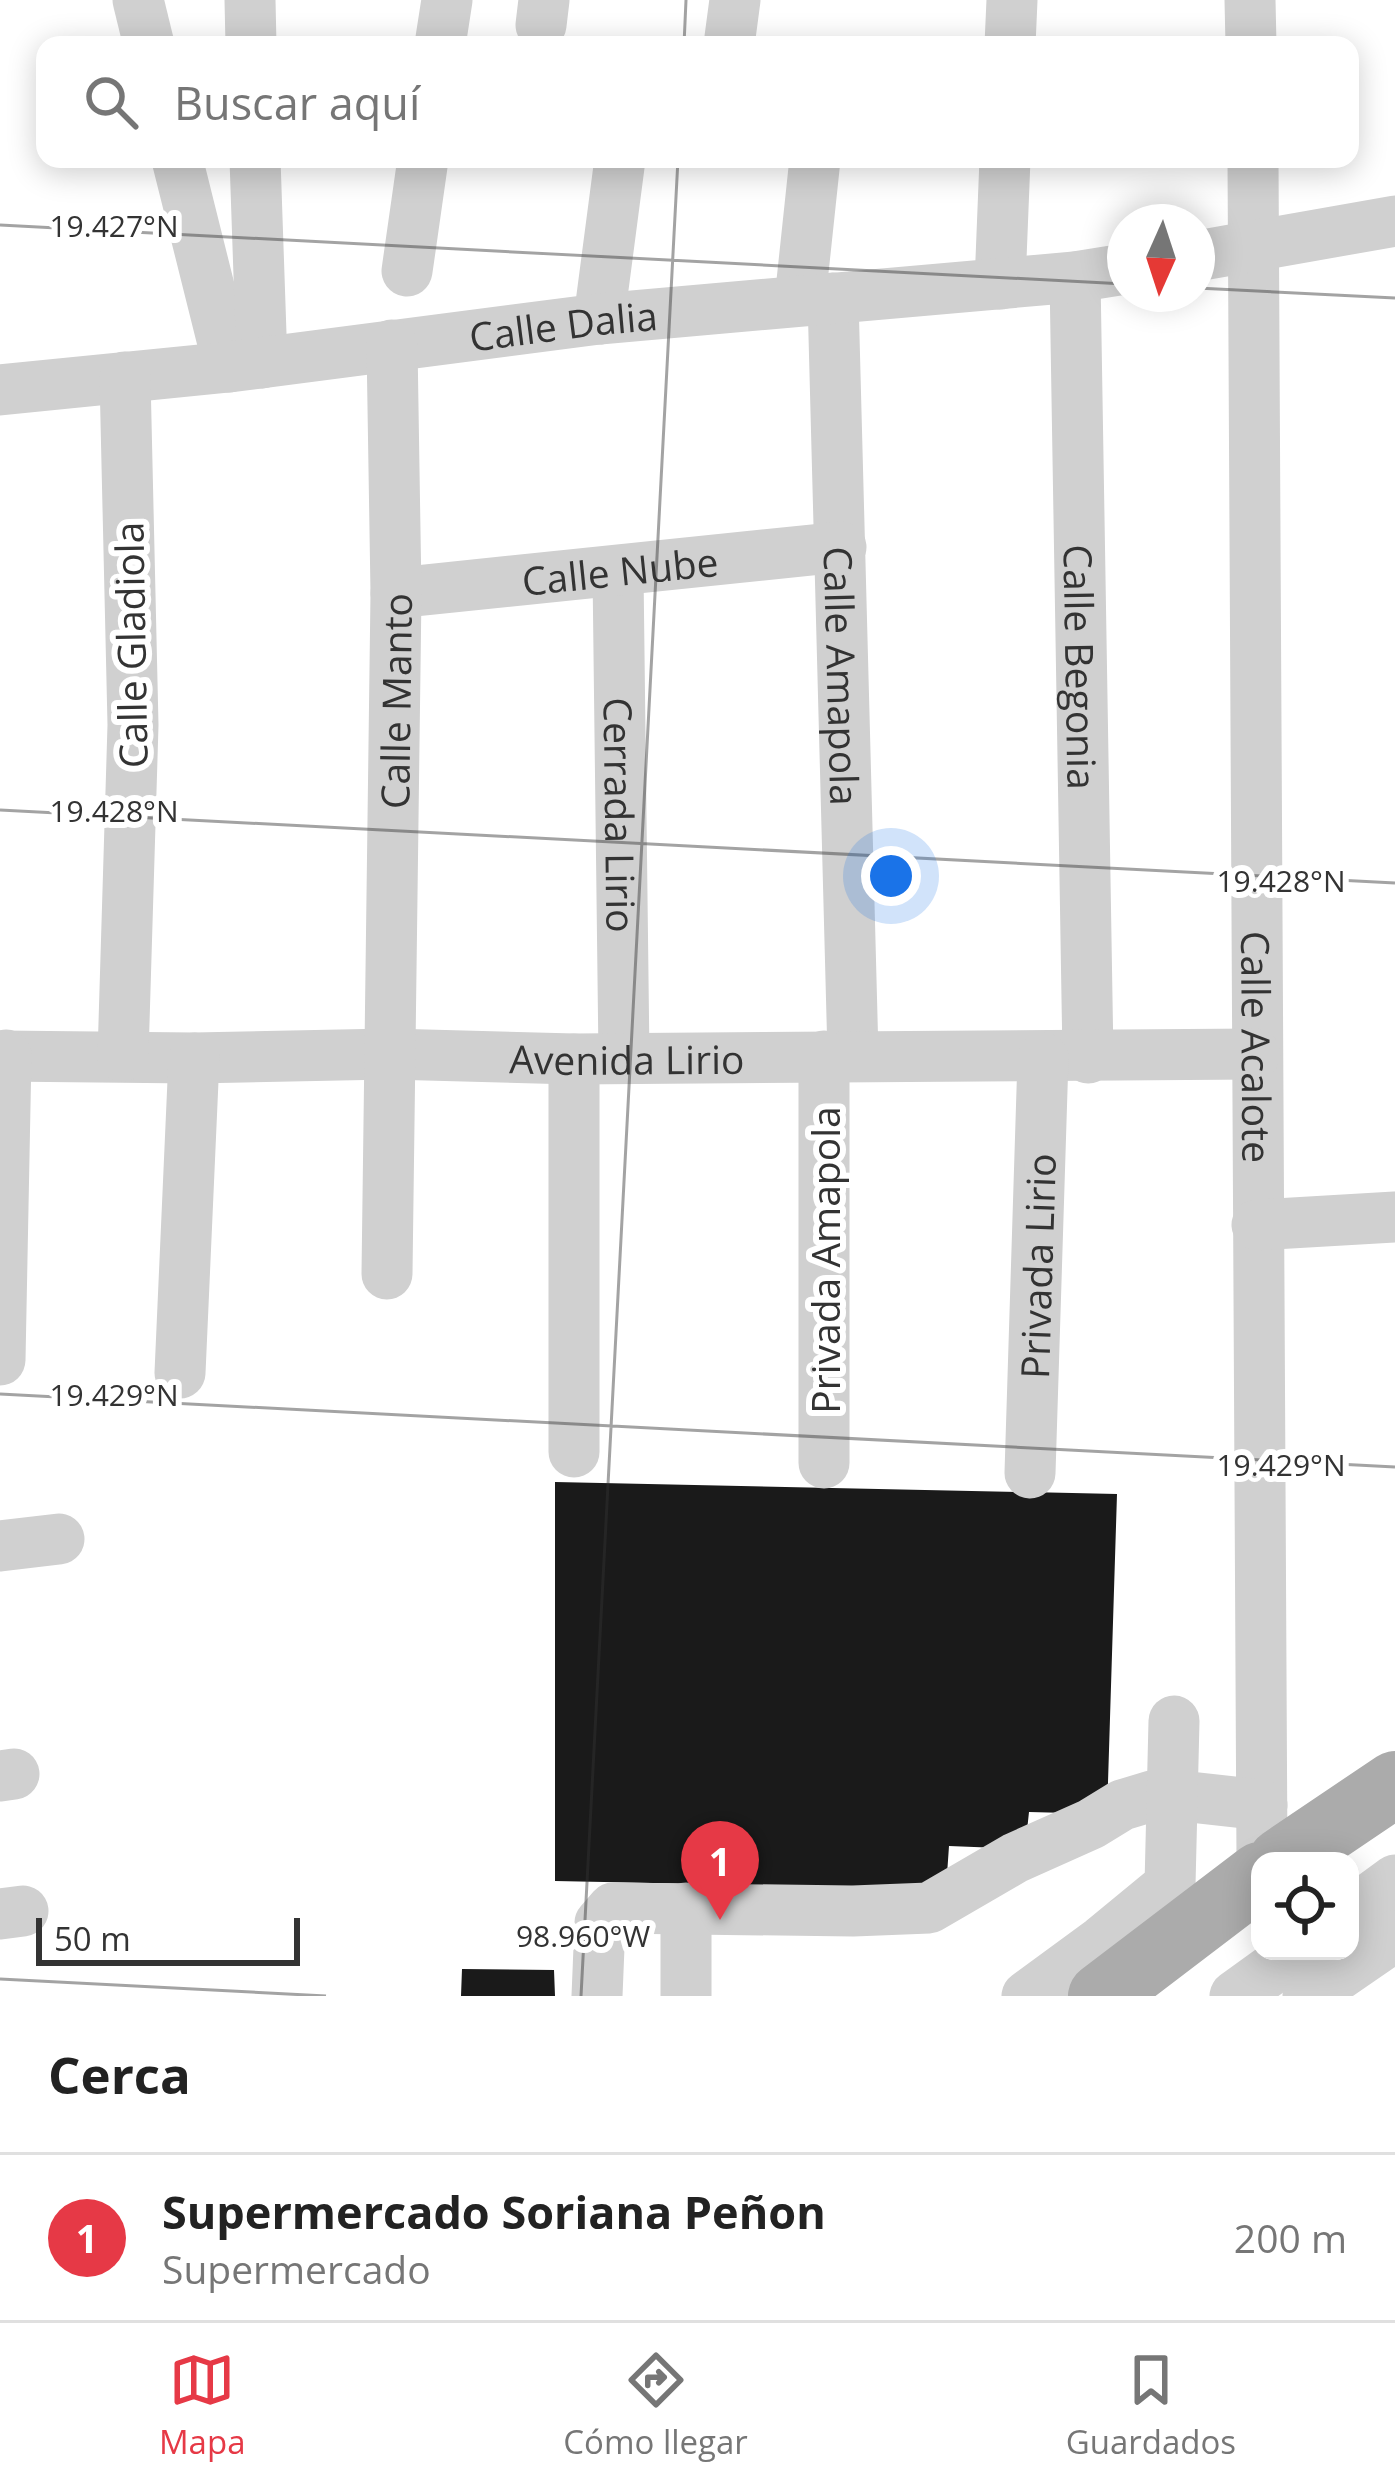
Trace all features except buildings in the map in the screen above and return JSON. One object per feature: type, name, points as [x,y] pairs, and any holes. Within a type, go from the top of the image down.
[{"type":"main road","points":[[1271,1833],[1395,1784]]},
{"type":"main road","points":[[1101,1996],[1251,1882]]},
{"type":"street","points":[[138,0],[147,36]]},
{"type":"street","points":[[250,0],[251,36]]},
{"type":"street","points":[[441,36],[447,0]]},
{"type":"street","points":[[730,36],[735,0]]},
{"type":"street","points":[[1010,36],[1012,0]]},
{"type":"street","points":[[1250,0],[1251,36]]},
{"type":"street","points":[[180,168],[245,364]]},
{"type":"street","points":[[245,364],[255,168]]},
{"type":"street","points":[[407,271],[422,168]]},
{"type":"street","points":[[599,320],[619,168]]},
{"type":"street","points":[[814,168],[817,299]]},
{"type":"street","points":[[1000,284],[1005,168]]},
{"type":"street","name":"Calle Acalote","points":[[1253,168],[1257,1225],[1271,1833]]},
{"type":"street","points":[[1215,253],[1395,221]]},
{"type":"street","name":"Calle Dalia","points":[[0,390],[599,320],[1107,271]]},
{"type":"street","name":"Calle Begonia","points":[[1066,1058],[1075,277]]},
{"type":"street","name":"Calle Amapola","points":[[817,299],[841,547],[839,1056]]},
{"type":"street","name":"Calle Manto","points":[[387,1274],[397,593],[392,345]]},
{"type":"street","name":"Calle Gladiola","points":[[123,1056],[133,725],[125,377]]},
{"type":"street","name":"Calle Nube","points":[[397,593],[841,547]]},
{"type":"street","name":"Cerrada Lirio","points":[[574,1452],[599,1059],[618,572]]},
{"type":"street","name":"Avenida Lirio","points":[[3,1055],[599,1059],[1256,1054]]},
{"type":"street","points":[[0,1360],[3,1055]]},
{"type":"street","name":"Privada Amapola","points":[[824,1463],[839,1056]]},
{"type":"street","points":[[180,1373],[194,1058]]},
{"type":"street","name":"Privada Lirio","points":[[1030,1473],[1066,1058]]},
{"type":"street","points":[[1257,1225],[1395,1217]]},
{"type":"street","points":[[0,1546],[59,1539]]},
{"type":"street","points":[[1027,1996],[1170,1885],[1174,1720]]},
{"type":"street","points":[[598,1996],[600,1923],[613,1908],[929,1908],[1015,1858],[1122,1805],[1152,1796],[1172,1795],[1271,1833]]},
{"type":"street","points":[[1359,1906],[1395,1880]]},
{"type":"street","points":[[686,1909],[686,1996]]},
{"type":"street","points":[[1308,1996],[1395,1936]]},
{"type":"street","points":[[1235,1996],[1285,1960]]},
{"type":"place","name":"Supermercado Soriana Peñon","points":[[720,1920]]}]
